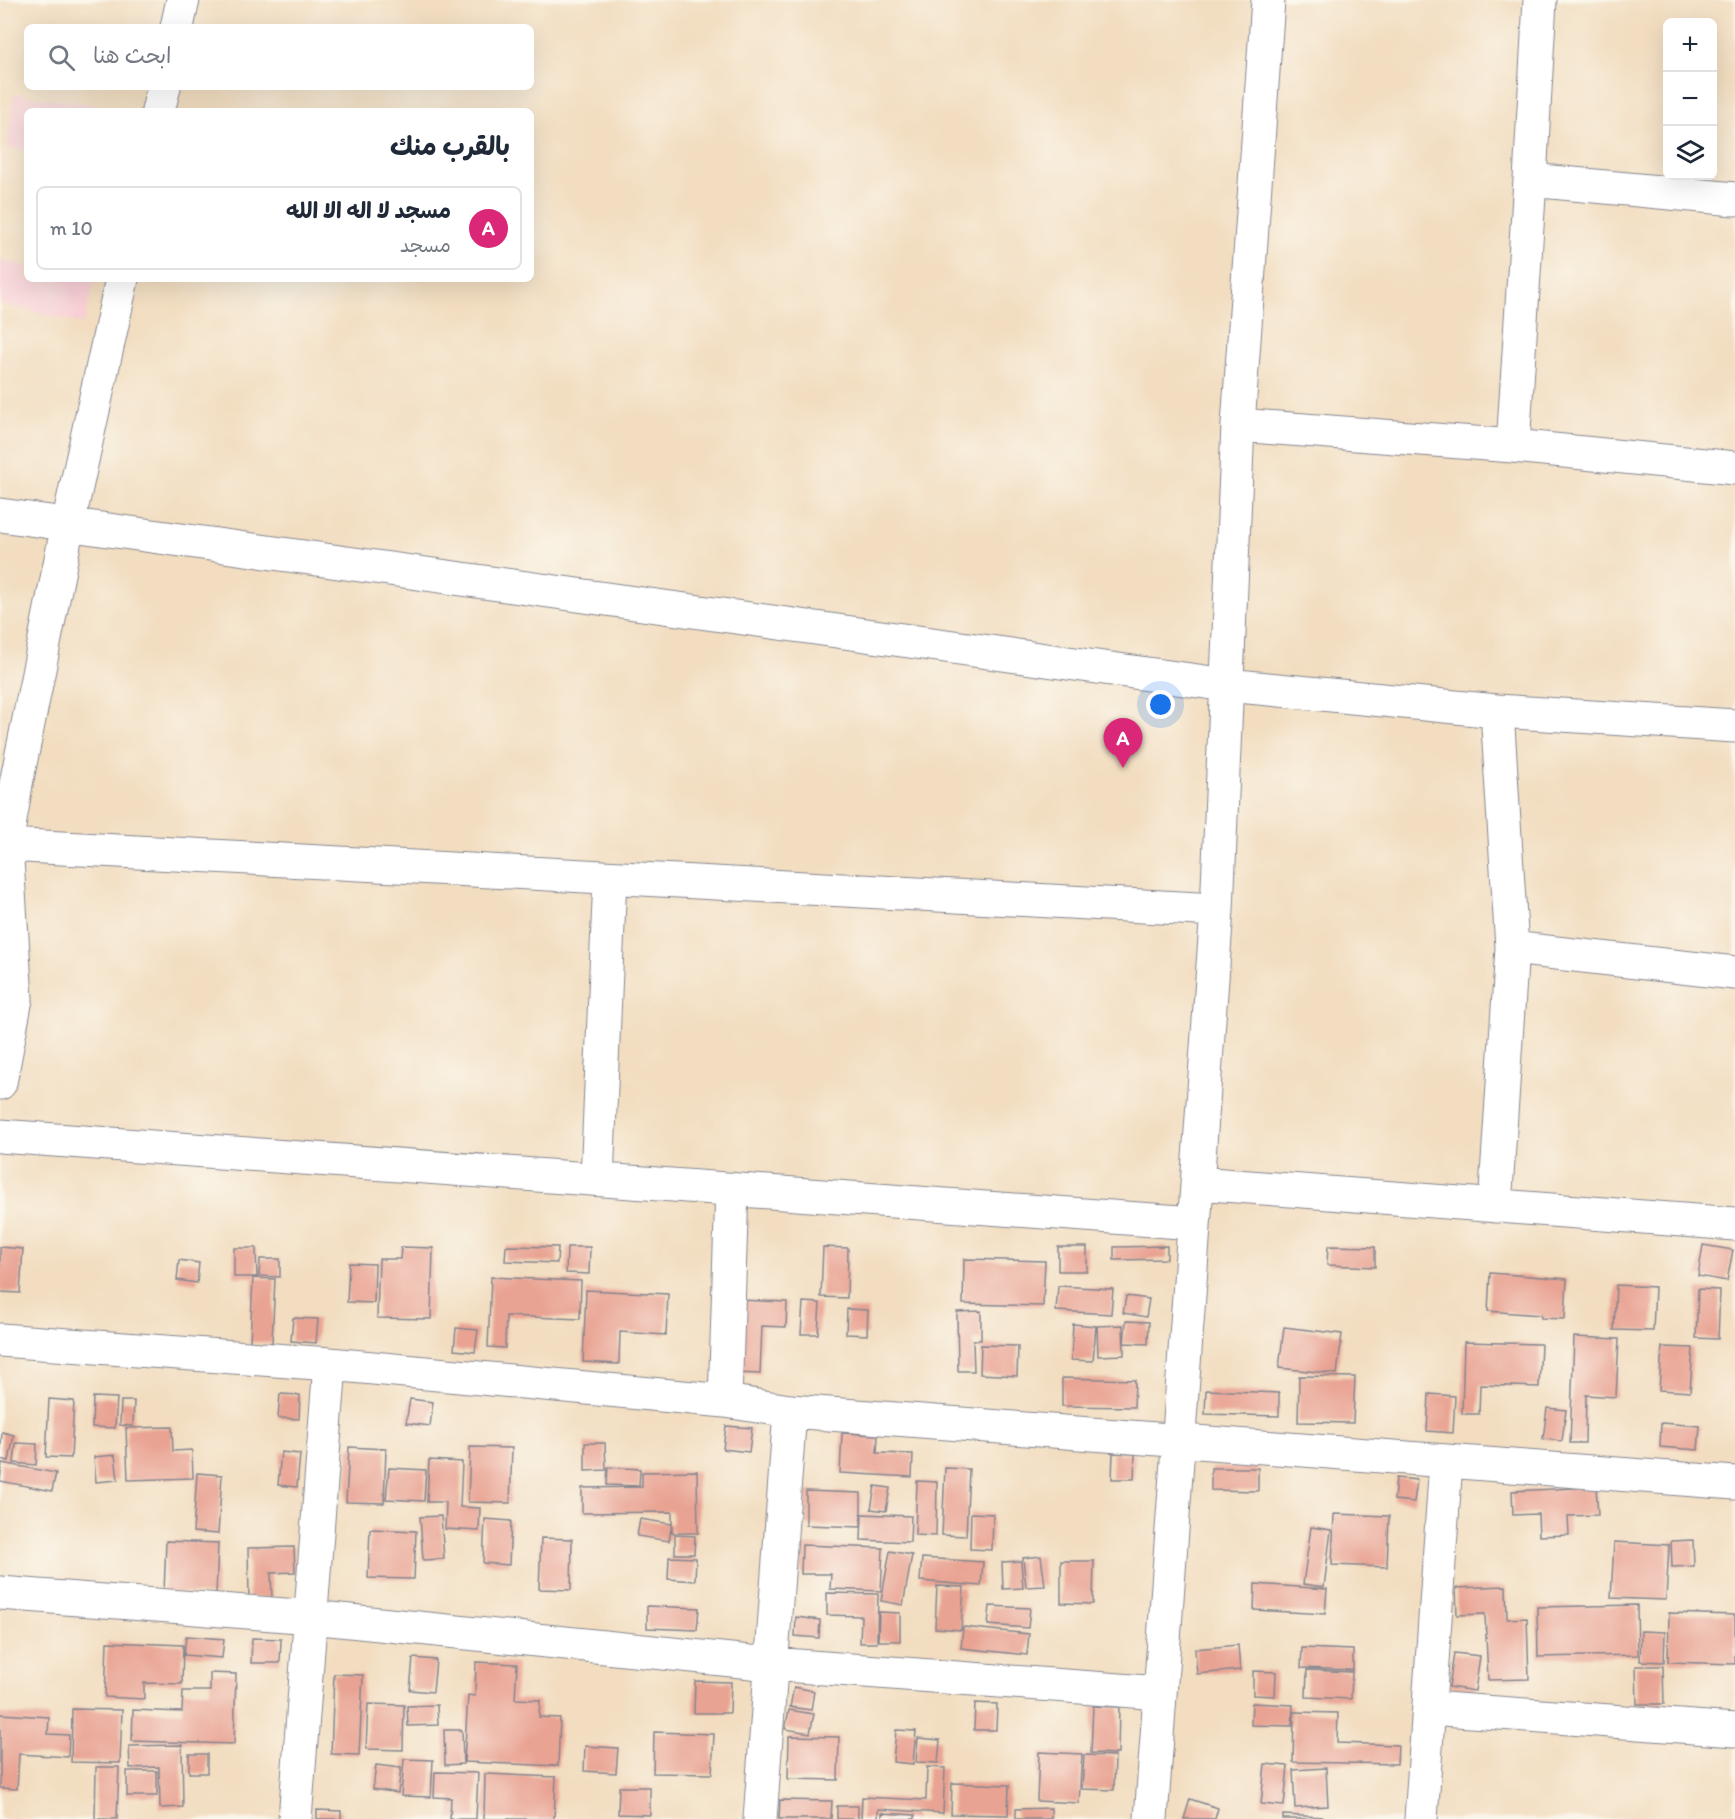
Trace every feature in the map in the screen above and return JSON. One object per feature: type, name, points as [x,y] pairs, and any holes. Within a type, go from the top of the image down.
[{"type":"street","points":[[178,24],[183,0]]},
{"type":"street","points":[[1151,1819],[1217,910],[1238,425],[1268,0]]},
{"type":"street","points":[[1513,446],[1540,0]]},
{"type":"street","points":[[159,108],[163,90]]},
{"type":"street","points":[[1530,180],[1735,199]]},
{"type":"street","points":[[0,1083],[8,998],[6,845],[8,782],[121,282]]},
{"type":"street","points":[[1238,425],[1513,446],[1735,468]]},
{"type":"street","points":[[0,515],[1227,685],[1497,711],[1735,726]]},
{"type":"street","points":[[1496,1206],[1512,948],[1497,711]]},
{"type":"street","points":[[6,845],[1217,910]]},
{"type":"street","points":[[597,1179],[610,878]]},
{"type":"street","points":[[1512,948],[1735,973]]},
{"type":"street","points":[[0,1136],[1194,1223]]},
{"type":"street","points":[[1197,1183],[1735,1224]]},
{"type":"street","points":[[725,1401],[732,1189]]},
{"type":"street","points":[[0,1340],[330,1364],[725,1401],[790,1411],[1735,1483]]},
{"type":"street","points":[[295,1819],[330,1364]]},
{"type":"street","points":[[760,1819],[790,1411]]},
{"type":"street","points":[[1421,1819],[1446,1462]]},
{"type":"street","points":[[0,1593],[311,1617],[771,1665],[1160,1693]]},
{"type":"street","points":[[1429,1708],[1735,1730]]},
{"type":"shaded area","points":[[14,94],[107,107],[24,108],[24,151],[7,148]]},
{"type":"shaded area","points":[[0,260],[24,265],[24,282],[94,282],[84,324],[0,304]]},
{"type":"building","points":[[1703,1245],[1733,1250],[1727,1281],[1698,1276]]},
{"type":"building","points":[[506,1246],[558,1247],[557,1263],[505,1261]]},
{"type":"building","points":[[1167,1246],[1167,1259],[1114,1260],[1114,1247]]},
{"type":"building","points":[[1328,1246],[1375,1247],[1375,1267],[1327,1265]]},
{"type":"building","points":[[0,1247],[23,1249],[20,1293],[0,1292]]},
{"type":"building","points":[[401,1247],[433,1248],[431,1319],[377,1318],[379,1259],[400,1259]]},
{"type":"building","points":[[567,1247],[590,1247],[589,1274],[566,1273]]},
{"type":"building","points":[[823,1247],[848,1248],[847,1298],[821,1297]]},
{"type":"building","points":[[1058,1247],[1087,1247],[1087,1271],[1058,1271]]},
{"type":"building","points":[[234,1248],[256,1248],[257,1277],[234,1277]]},
{"type":"building","points":[[260,1259],[280,1259],[280,1277],[259,1276]]},
{"type":"building","points":[[964,1259],[1045,1261],[1043,1306],[963,1304]]},
{"type":"building","points":[[179,1260],[199,1263],[197,1283],[177,1280]]},
{"type":"building","points":[[349,1263],[375,1264],[374,1303],[347,1302]]},
{"type":"building","points":[[1490,1273],[1567,1279],[1565,1319],[1488,1311]]},
{"type":"building","points":[[491,1277],[581,1281],[580,1319],[506,1316],[505,1348],[488,1347]]},
{"type":"building","points":[[253,1278],[275,1279],[272,1343],[250,1342]]},
{"type":"building","points":[[1616,1285],[1655,1287],[1653,1331],[1614,1330]]},
{"type":"building","points":[[1058,1286],[1113,1289],[1111,1314],[1056,1311]]},
{"type":"building","points":[[1698,1289],[1720,1290],[1718,1339],[1696,1338]]},
{"type":"building","points":[[586,1290],[668,1294],[666,1335],[620,1332],[619,1364],[583,1362]]},
{"type":"building","points":[[1126,1296],[1149,1299],[1146,1317],[1123,1313]]},
{"type":"building","points":[[738,1300],[787,1302],[786,1327],[762,1326],[760,1374],[735,1373]]},
{"type":"building","points":[[803,1302],[820,1303],[818,1334],[801,1334]]},
{"type":"building","points":[[847,1309],[868,1310],[867,1335],[846,1334]]},
{"type":"building","points":[[981,1311],[981,1340],[973,1340],[974,1371],[958,1371],[957,1312]]},
{"type":"building","points":[[293,1318],[318,1319],[316,1343],[291,1341]]},
{"type":"building","points":[[1126,1321],[1149,1322],[1148,1344],[1124,1343]]},
{"type":"building","points":[[1073,1324],[1096,1326],[1093,1361],[1071,1360]]},
{"type":"building","points":[[1123,1325],[1124,1355],[1098,1356],[1097,1326]]},
{"type":"building","points":[[1284,1327],[1342,1334],[1337,1374],[1279,1368]]},
{"type":"building","points":[[456,1328],[478,1330],[475,1352],[454,1350]]},
{"type":"building","points":[[1574,1337],[1619,1339],[1616,1397],[1586,1395],[1585,1443],[1570,1443]]},
{"type":"building","points":[[1464,1342],[1541,1344],[1539,1387],[1480,1385],[1479,1414],[1462,1414]]},
{"type":"building","points":[[981,1345],[1018,1346],[1017,1376],[980,1374]]},
{"type":"building","points":[[1662,1347],[1693,1348],[1690,1392],[1659,1390]]},
{"type":"building","points":[[1299,1376],[1355,1377],[1353,1423],[1298,1422]]},
{"type":"building","points":[[1062,1378],[1135,1380],[1134,1407],[1062,1406]]},
{"type":"building","points":[[1206,1390],[1279,1393],[1279,1416],[1205,1414]]},
{"type":"building","points":[[280,1394],[300,1395],[299,1419],[278,1418]]},
{"type":"building","points":[[1429,1394],[1455,1396],[1453,1433],[1427,1431]]},
{"type":"building","points":[[93,1397],[117,1398],[115,1428],[92,1427]]},
{"type":"building","points":[[49,1399],[74,1401],[71,1458],[46,1457]]},
{"type":"building","points":[[410,1399],[433,1402],[430,1426],[406,1423]]},
{"type":"building","points":[[121,1401],[134,1401],[133,1426],[120,1425]]},
{"type":"building","points":[[1547,1408],[1566,1410],[1562,1441],[1543,1439]]},
{"type":"building","points":[[1661,1423],[1700,1426],[1698,1450],[1660,1447]]},
{"type":"building","points":[[726,1426],[752,1428],[749,1452],[723,1449]]},
{"type":"building","points":[[172,1427],[173,1451],[192,1450],[193,1478],[128,1480],[126,1428]]},
{"type":"building","points":[[2,1432],[14,1435],[9,1461],[0,1459]]},
{"type":"building","points":[[842,1433],[878,1435],[877,1453],[913,1454],[912,1477],[840,1473]]},
{"type":"building","points":[[16,1443],[37,1444],[36,1465],[14,1463]]},
{"type":"building","points":[[585,1443],[605,1443],[606,1470],[585,1471]]},
{"type":"building","points":[[349,1447],[386,1449],[384,1503],[346,1502]]},
{"type":"building","points":[[470,1447],[512,1448],[510,1503],[468,1502]]},
{"type":"building","points":[[281,1452],[300,1454],[297,1487],[278,1485]]},
{"type":"building","points":[[1113,1453],[1135,1454],[1134,1479],[1112,1479]]},
{"type":"building","points":[[115,1455],[118,1480],[96,1482],[94,1457]]},
{"type":"building","points":[[429,1460],[462,1462],[460,1507],[480,1508],[479,1531],[445,1529],[446,1502],[427,1502]]},
{"type":"building","points":[[2,1463],[56,1473],[52,1491],[0,1481]]},
{"type":"building","points":[[608,1467],[640,1469],[639,1486],[607,1485]]},
{"type":"building","points":[[389,1468],[426,1470],[424,1501],[386,1499]]},
{"type":"building","points":[[945,1468],[969,1469],[966,1536],[942,1535]]},
{"type":"building","points":[[1211,1468],[1258,1468],[1258,1491],[1211,1490]]},
{"type":"building","points":[[697,1471],[698,1533],[672,1533],[672,1512],[582,1513],[582,1488],[642,1487],[642,1472]]},
{"type":"building","points":[[197,1473],[222,1475],[218,1534],[193,1532]]},
{"type":"building","points":[[1396,1478],[1417,1480],[1414,1502],[1394,1500]]},
{"type":"building","points":[[917,1481],[937,1482],[936,1536],[915,1535]]},
{"type":"building","points":[[875,1486],[890,1488],[886,1511],[871,1509]]},
{"type":"building","points":[[1596,1487],[1598,1515],[1568,1516],[1569,1535],[1539,1536],[1538,1514],[1513,1515],[1512,1491]]},
{"type":"building","points":[[806,1491],[861,1493],[861,1527],[806,1525]]},
{"type":"building","points":[[971,1513],[993,1514],[992,1550],[970,1549]]},
{"type":"building","points":[[862,1514],[911,1516],[910,1542],[861,1540]]},
{"type":"building","points":[[1334,1514],[1389,1516],[1387,1567],[1332,1565]]},
{"type":"building","points":[[441,1516],[444,1559],[423,1560],[420,1517]]},
{"type":"building","points":[[485,1519],[511,1521],[509,1565],[483,1563]]},
{"type":"building","points":[[640,1519],[672,1524],[669,1541],[637,1536]]},
{"type":"building","points":[[1311,1527],[1331,1530],[1324,1587],[1303,1584]]},
{"type":"building","points":[[370,1529],[416,1531],[414,1579],[368,1578]]},
{"type":"building","points":[[675,1535],[695,1536],[694,1554],[675,1554]]},
{"type":"building","points":[[541,1538],[572,1539],[571,1590],[539,1589]]},
{"type":"building","points":[[1693,1540],[1694,1566],[1672,1567],[1671,1541]]},
{"type":"building","points":[[166,1541],[218,1543],[216,1595],[164,1592]]},
{"type":"building","points":[[1614,1542],[1669,1545],[1666,1600],[1611,1598]]},
{"type":"building","points":[[802,1545],[883,1548],[881,1591],[830,1589],[831,1574],[801,1574]]},
{"type":"building","points":[[294,1547],[295,1572],[271,1573],[272,1598],[249,1598],[248,1548]]},
{"type":"building","points":[[890,1551],[912,1555],[903,1605],[881,1601]]},
{"type":"building","points":[[1041,1556],[1045,1586],[1026,1587],[1023,1558]]},
{"type":"building","points":[[669,1557],[696,1558],[695,1581],[668,1579]]},
{"type":"building","points":[[922,1558],[983,1562],[981,1586],[920,1581]]},
{"type":"building","points":[[1021,1561],[1023,1588],[1003,1589],[1002,1562]]},
{"type":"building","points":[[1061,1561],[1094,1561],[1093,1604],[1061,1603]]},
{"type":"building","points":[[1255,1584],[1327,1589],[1325,1614],[1254,1610]]},
{"type":"building","points":[[937,1586],[964,1587],[961,1630],[935,1628]]},
{"type":"building","points":[[1506,1586],[1507,1619],[1527,1618],[1529,1679],[1488,1680],[1485,1614],[1457,1615],[1456,1588]]},
{"type":"building","points":[[827,1593],[878,1594],[877,1643],[860,1643],[861,1616],[827,1615]]},
{"type":"building","points":[[1637,1605],[1638,1655],[1538,1657],[1537,1607]]},
{"type":"building","points":[[647,1606],[699,1608],[697,1630],[647,1628]]},
{"type":"building","points":[[990,1606],[1030,1608],[1028,1628],[988,1625]]},
{"type":"building","points":[[879,1612],[900,1613],[900,1641],[878,1641]]},
{"type":"building","points":[[1669,1613],[1735,1615],[1735,1664],[1668,1662]]},
{"type":"building","points":[[796,1617],[820,1620],[819,1638],[795,1636]]},
{"type":"building","points":[[963,1627],[1029,1634],[1027,1655],[961,1648]]},
{"type":"building","points":[[1641,1631],[1665,1632],[1664,1662],[1640,1661]]},
{"type":"building","points":[[186,1636],[224,1639],[222,1658],[184,1655]]},
{"type":"building","points":[[252,1638],[281,1639],[280,1663],[251,1663]]},
{"type":"building","points":[[107,1642],[183,1645],[182,1684],[144,1683],[144,1699],[105,1697]]},
{"type":"building","points":[[1238,1645],[1240,1670],[1197,1674],[1195,1649]]},
{"type":"building","points":[[1302,1648],[1353,1650],[1353,1670],[1301,1668]]},
{"type":"building","points":[[1454,1653],[1480,1656],[1475,1691],[1449,1687]]},
{"type":"building","points":[[413,1658],[436,1660],[433,1692],[410,1690]]},
{"type":"building","points":[[476,1662],[517,1664],[515,1699],[540,1700],[539,1717],[560,1718],[558,1766],[464,1762],[468,1695],[475,1696]]},
{"type":"building","points":[[1636,1666],[1663,1666],[1664,1704],[1637,1704]]},
{"type":"building","points":[[1307,1670],[1352,1672],[1351,1699],[1306,1697]]},
{"type":"building","points":[[1253,1671],[1276,1672],[1275,1696],[1253,1695]]},
{"type":"building","points":[[210,1673],[236,1674],[234,1744],[132,1741],[133,1710],[182,1712],[183,1691],[210,1691]]},
{"type":"building","points":[[334,1674],[363,1675],[359,1755],[331,1754]]},
{"type":"building","points":[[695,1681],[731,1682],[730,1713],[694,1713]]},
{"type":"building","points":[[794,1687],[814,1691],[811,1710],[790,1707]]},
{"type":"building","points":[[975,1703],[997,1704],[996,1730],[974,1730]]},
{"type":"building","points":[[1252,1703],[1293,1705],[1292,1726],[1251,1725]]},
{"type":"building","points":[[368,1704],[404,1705],[403,1750],[366,1749]]},
{"type":"building","points":[[437,1705],[438,1725],[408,1726],[407,1706]]},
{"type":"building","points":[[1093,1706],[1119,1707],[1118,1754],[1091,1753]]},
{"type":"building","points":[[72,1709],[122,1710],[120,1763],[71,1762]]},
{"type":"building","points":[[789,1710],[814,1714],[810,1733],[785,1729]]},
{"type":"building","points":[[1294,1712],[1338,1713],[1337,1743],[1398,1745],[1397,1764],[1293,1762]]},
{"type":"building","points":[[0,1714],[49,1717],[48,1734],[69,1735],[68,1757],[19,1754],[17,1789],[0,1788]]},
{"type":"building","points":[[444,1730],[462,1730],[463,1764],[445,1765]]},
{"type":"building","points":[[896,1730],[916,1731],[913,1764],[893,1762]]},
{"type":"building","points":[[654,1732],[714,1734],[712,1774],[653,1773]]},
{"type":"building","points":[[789,1736],[839,1737],[838,1780],[788,1779]]},
{"type":"building","points":[[918,1738],[940,1740],[938,1763],[916,1762]]},
{"type":"building","points":[[182,1745],[183,1807],[160,1808],[159,1767],[130,1768],[129,1746]]},
{"type":"building","points":[[585,1746],[618,1748],[616,1773],[584,1771]]},
{"type":"building","points":[[1039,1752],[1082,1754],[1079,1803],[1037,1801]]},
{"type":"building","points":[[189,1754],[207,1754],[207,1773],[189,1773]]},
{"type":"building","points":[[1084,1755],[1115,1756],[1114,1790],[1082,1789]]},
{"type":"building","points":[[404,1759],[433,1760],[431,1797],[401,1796]]},
{"type":"building","points":[[1265,1764],[1288,1766],[1284,1806],[1261,1804]]},
{"type":"building","points":[[376,1765],[401,1768],[398,1793],[373,1789]]},
{"type":"building","points":[[96,1767],[119,1767],[117,1819],[95,1819]]},
{"type":"building","points":[[927,1767],[945,1768],[943,1813],[878,1809],[878,1819],[861,1819],[862,1797],[926,1800]]},
{"type":"building","points":[[1326,1768],[1328,1806],[1295,1808],[1293,1770]]},
{"type":"building","points":[[127,1771],[157,1771],[157,1796],[127,1796]]},
{"type":"building","points":[[435,1772],[478,1773],[476,1819],[450,1819],[451,1798],[434,1797]]},
{"type":"building","points":[[485,1774],[556,1777],[554,1819],[484,1819]]},
{"type":"building","points":[[952,1783],[1009,1785],[1008,1815],[951,1814]]},
{"type":"building","points":[[619,1787],[650,1787],[650,1815],[618,1814]]},
{"type":"building","points":[[1190,1799],[1218,1808],[1215,1819],[1184,1819]]},
{"type":"building","points":[[780,1800],[832,1801],[831,1819],[779,1819]]},
{"type":"building","points":[[837,1806],[858,1806],[858,1819],[837,1819]]},
{"type":"building","points":[[1051,1808],[1051,1819],[1016,1819],[1016,1809]]},
{"type":"building","points":[[317,1810],[341,1811],[341,1819],[317,1819]]},
{"type":"building","points":[[882,1813],[915,1815],[915,1819],[882,1819]]},
{"type":"building","points":[[1283,1815],[1324,1817],[1324,1819],[1283,1819]]},
{"type":"place","name":"مسجد لا اله الا الله","points":[[1123,768]]}]
